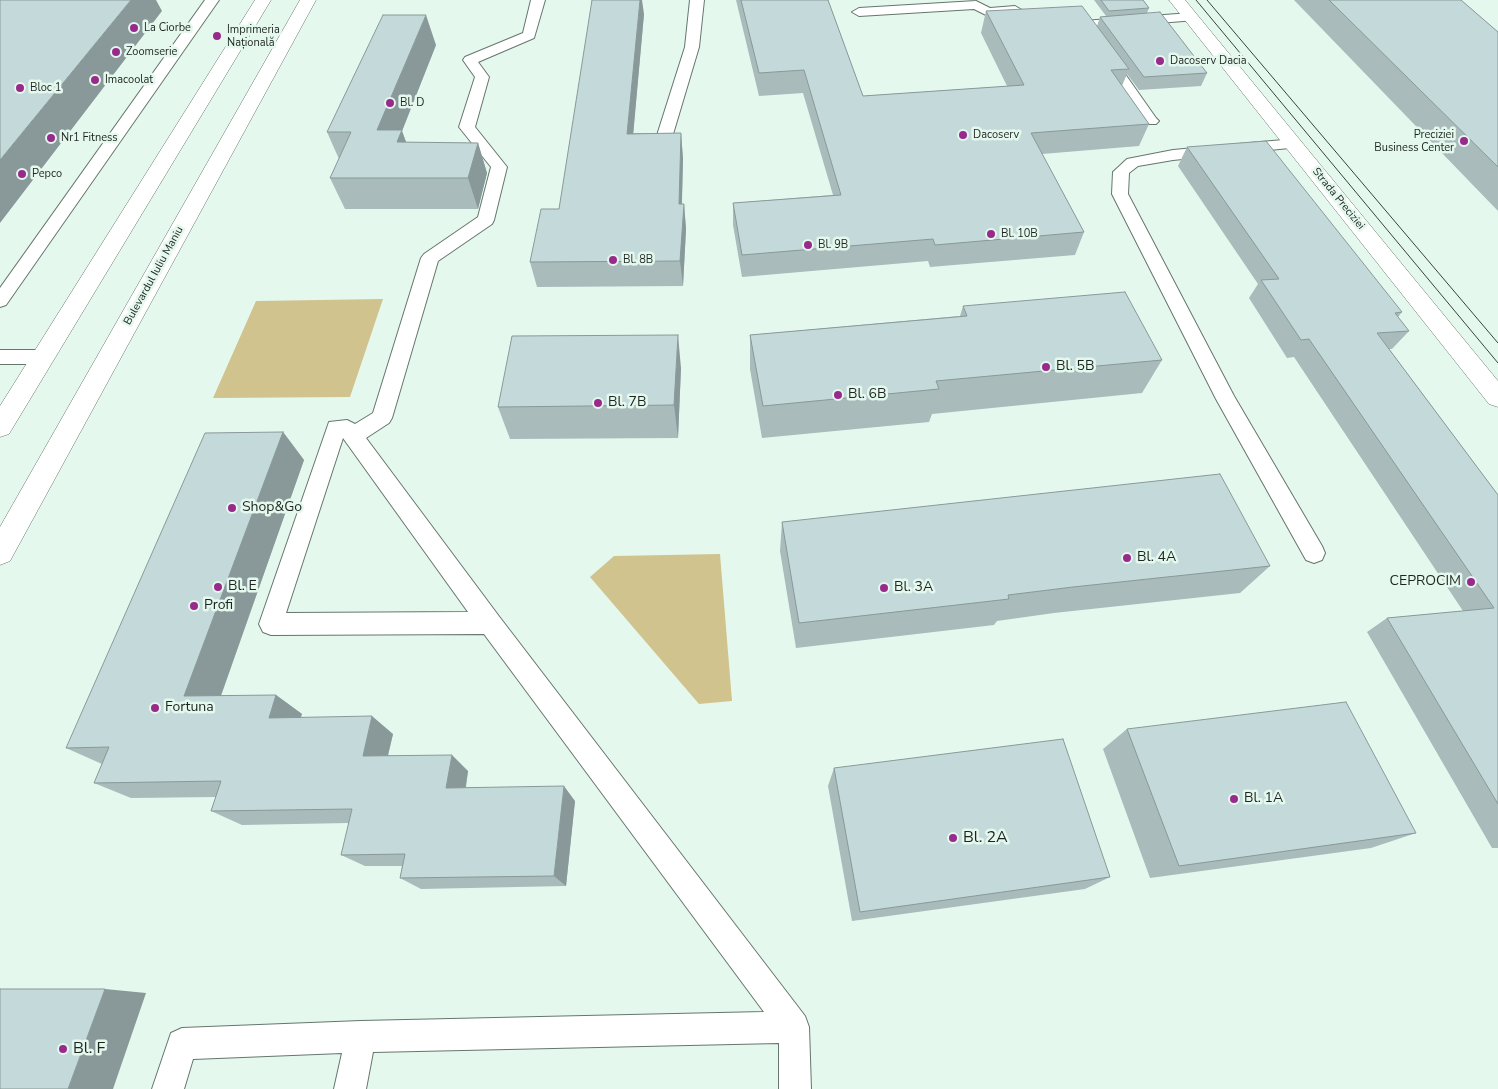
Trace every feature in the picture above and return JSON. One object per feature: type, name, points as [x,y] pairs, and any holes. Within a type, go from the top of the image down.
[{"type":"main road","points":[[0,427],[263,0]]},
{"type":"main road","name":"Bulevardul Iuliu Maniu","points":[[0,552],[308,0]]},
{"type":"main road","name":"Strada Preciziei","points":[[1177,0],[1498,398]]},
{"type":"lane","points":[[0,301],[212,0]]},
{"type":"lane","points":[[346,430],[382,418],[430,258],[486,220],[500,167],[467,127],[482,76],[470,60],[529,35],[538,0]]},
{"type":"lane","points":[[660,151],[692,48],[697,0]]},
{"type":"lane","points":[[859,12],[976,5],[988,12],[1032,9]]},
{"type":"lane","points":[[1073,12],[1152,121]]},
{"type":"lane","points":[[1083,25],[1191,17]]},
{"type":"lane","points":[[1294,144],[1173,155],[1133,162],[1121,172],[1120,194],[1226,399],[1314,553]]},
{"type":"lane","points":[[0,357],[44,357]]},
{"type":"lane","points":[[346,430],[794,1027],[795,1089]]},
{"type":"lane","points":[[346,430],[271,624],[490,623]]},
{"type":"lane","points":[[168,1089],[182,1044],[361,1037],[794,1027]]},
{"type":"lane","points":[[350,1089],[361,1037]]},
{"type":"shaded area","points":[[383,299],[350,397],[213,398],[256,301]]},
{"type":"shaded area","points":[[720,554],[732,701],[699,704],[590,577],[614,556]]},
{"type":"building","name":"Bloc 1","points":[[0,0],[131,0],[0,160]]},
{"type":"building","points":[[592,0],[640,0],[627,134],[681,133],[679,204],[684,204],[680,261],[530,262],[541,209],[559,209]]},
{"type":"building","points":[[741,0],[828,0],[863,96],[1024,85],[986,11],[1082,6],[1129,69],[1111,70],[1149,124],[1031,133],[1084,232],[935,245],[933,239],[742,255],[733,203],[841,195],[804,70],[759,73]]},
{"type":"building","points":[[1101,0],[1143,0],[1149,8],[1109,11]]},
{"type":"building","name":"Preciziei Business Center","points":[[1329,0],[1461,0],[1498,32],[1498,167]]},
{"type":"building","points":[[1160,12],[1207,73],[1144,77],[1100,17]]},
{"type":"building","points":[[383,15],[426,15],[377,130],[402,130],[397,142],[478,143],[468,178],[330,178],[351,132],[327,132]]},
{"type":"building","points":[[1266,141],[1402,312],[1395,313],[1409,331],[1377,333],[1498,495],[1498,804],[1387,618],[1494,608],[1309,339],[1301,340],[1261,280],[1279,279],[1187,147]]},
{"type":"building","points":[[1125,292],[1162,360],[936,381],[939,389],[763,406],[750,335],[967,316],[963,306]]},
{"type":"building","points":[[678,335],[674,405],[498,407],[512,336]]},
{"type":"building","name":"Bl. E","points":[[283,432],[184,696],[276,695],[269,718],[372,716],[363,756],[452,755],[446,788],[564,786],[554,876],[400,878],[405,854],[341,855],[352,809],[211,811],[221,781],[94,783],[109,747],[66,748],[205,433]]},
{"type":"building","points":[[1220,474],[1270,566],[1073,587],[1008,595],[1009,599],[799,623],[782,522]]},
{"type":"building","name":"Bl. 1A","points":[[1346,702],[1416,833],[1179,866],[1127,729]]},
{"type":"building","name":"Bl. 2A","points":[[1063,739],[1110,877],[860,912],[834,768]]},
{"type":"building","name":"Bl. F","points":[[0,989],[105,989],[68,1089],[0,1089]]},
{"type":"tram line","points":[[1196,0],[1498,363]]},
{"type":"tram line","points":[[1207,0],[1498,343]]},
{"type":"place","name":"La Ciorbe","points":[[134,28]]},
{"type":"place","name":"Imprimeria Națională","points":[[217,36]]},
{"type":"place","name":"Zoomserie","points":[[116,52]]},
{"type":"place","name":"Dacoserv Dacia","points":[[1160,61]]},
{"type":"place","name":"Imacoolat","points":[[95,80]]},
{"type":"place","name":"Bloc 1","points":[[20,88]]},
{"type":"place","name":"Bl. D","points":[[390,103]]},
{"type":"place","name":"Dacoserv","points":[[963,135]]},
{"type":"place","name":"Nr1 Fitness","points":[[51,138]]},
{"type":"place","name":"Preciziei Business Center","points":[[1464,141]]},
{"type":"place","name":"Pepco","points":[[22,174]]},
{"type":"place","name":"Bl. 10B","points":[[991,234]]},
{"type":"place","name":"Bl. 9B","points":[[808,245]]},
{"type":"place","name":"Bl. 8B","points":[[613,260]]},
{"type":"place","name":"Bl. 5B","points":[[1046,367]]},
{"type":"place","name":"Bl. 6B","points":[[838,395]]},
{"type":"place","name":"Bl. 7B","points":[[598,403]]},
{"type":"place","name":"Shop&Go","points":[[232,508]]},
{"type":"place","name":"Bl. 4A","points":[[1127,558]]},
{"type":"place","name":"CEPROCIM","points":[[1471,582]]},
{"type":"place","name":"Bl. E","points":[[218,587]]},
{"type":"place","name":"Bl. 3A","points":[[884,588]]},
{"type":"place","name":"Profi","points":[[194,606]]},
{"type":"place","name":"Fortuna","points":[[155,708]]},
{"type":"place","name":"Bl. 1A","points":[[1234,799]]},
{"type":"place","name":"Bl. 2A","points":[[953,838]]},
{"type":"place","name":"Bl. F","points":[[63,1049]]}]
